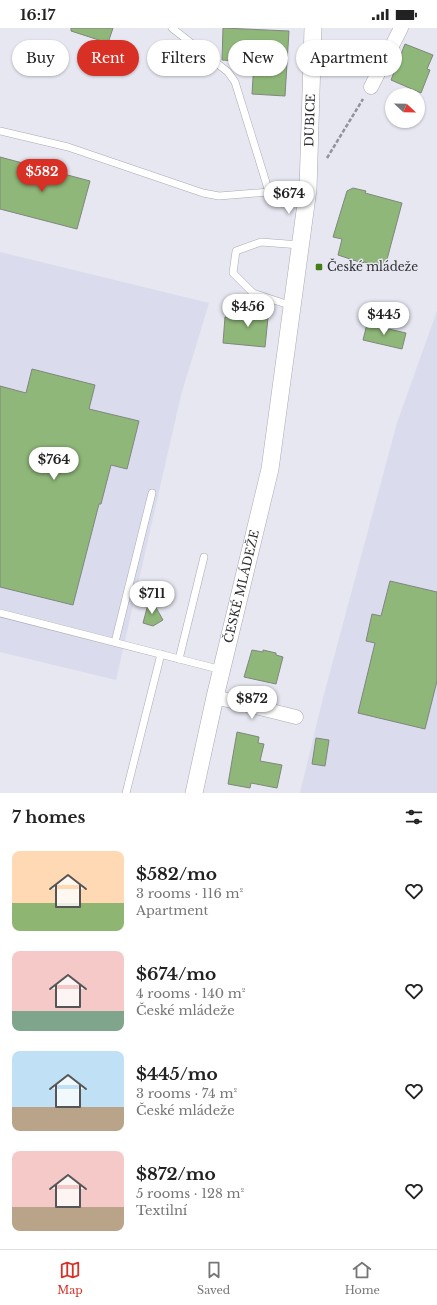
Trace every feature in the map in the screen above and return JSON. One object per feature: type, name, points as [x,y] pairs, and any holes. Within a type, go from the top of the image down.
[{"type":"street","name":"DUBICE","points":[[308,188],[313,28]]},
{"type":"street","points":[[371,87],[401,28]]},
{"type":"street","name":"ČESKÉ MLÁDEŽE","points":[[194,793],[215,697],[270,469],[308,188]]},
{"type":"street","points":[[215,697],[296,717]]},
{"type":"lane","points":[[172,28],[228,72],[235,82],[269,192]]},
{"type":"lane","points":[[0,131],[68,147],[202,193],[220,196],[308,188]]},
{"type":"lane","points":[[292,306],[253,293],[233,273],[236,251],[261,242],[300,245]]},
{"type":"lane","points":[[115,642],[152,493]]},
{"type":"lane","points":[[178,659],[204,557]]},
{"type":"lane","points":[[0,613],[222,670]]},
{"type":"lane","points":[[126,793],[161,654]]},
{"type":"path","points":[[324,162],[371,87]]},
{"type":"shaded area","points":[[0,252],[209,303],[181,395],[116,680],[0,652]]},
{"type":"shaded area","points":[[437,311],[437,793],[300,793],[323,698],[397,423]]},
{"type":"building","points":[[71,28],[113,28],[109,40],[99,40],[71,31]]},
{"type":"building","points":[[223,28],[289,31],[288,47],[288,40],[228,40],[228,60],[222,60]]},
{"type":"building","points":[[405,44],[433,55],[427,69],[430,70],[423,88],[409,88],[391,80],[393,76],[402,76],[402,52]]},
{"type":"building","points":[[253,76],[286,76],[285,96],[252,94]]},
{"type":"building","points":[[0,157],[90,181],[77,229],[0,209]]},
{"type":"building","points":[[353,188],[366,191],[365,193],[402,203],[385,267],[363,263],[338,255],[342,239],[333,237],[347,191]]},
{"type":"building","points":[[248,306],[269,308],[265,347],[223,343],[225,317],[247,318]]},
{"type":"building","points":[[367,324],[406,333],[402,349],[363,340]]},
{"type":"building","points":[[32,369],[95,385],[89,409],[139,421],[127,469],[111,465],[101,504],[99,504],[73,605],[0,587],[0,386],[26,393]]},
{"type":"building","points":[[390,581],[437,592],[437,681],[425,729],[358,713],[375,643],[366,641],[372,614],[381,616]]},
{"type":"building","points":[[150,597],[163,620],[153,626],[143,623]]},
{"type":"building","points":[[252,650],[263,652],[263,650],[276,653],[276,655],[283,657],[276,684],[244,677]]},
{"type":"building","points":[[237,732],[259,737],[258,743],[264,744],[260,761],[282,765],[277,788],[251,783],[250,788],[228,784]]},
{"type":"building","points":[[316,738],[329,740],[325,766],[312,764]]},
{"type":"place","name":"České mládeže","points":[[319,267]]}]
